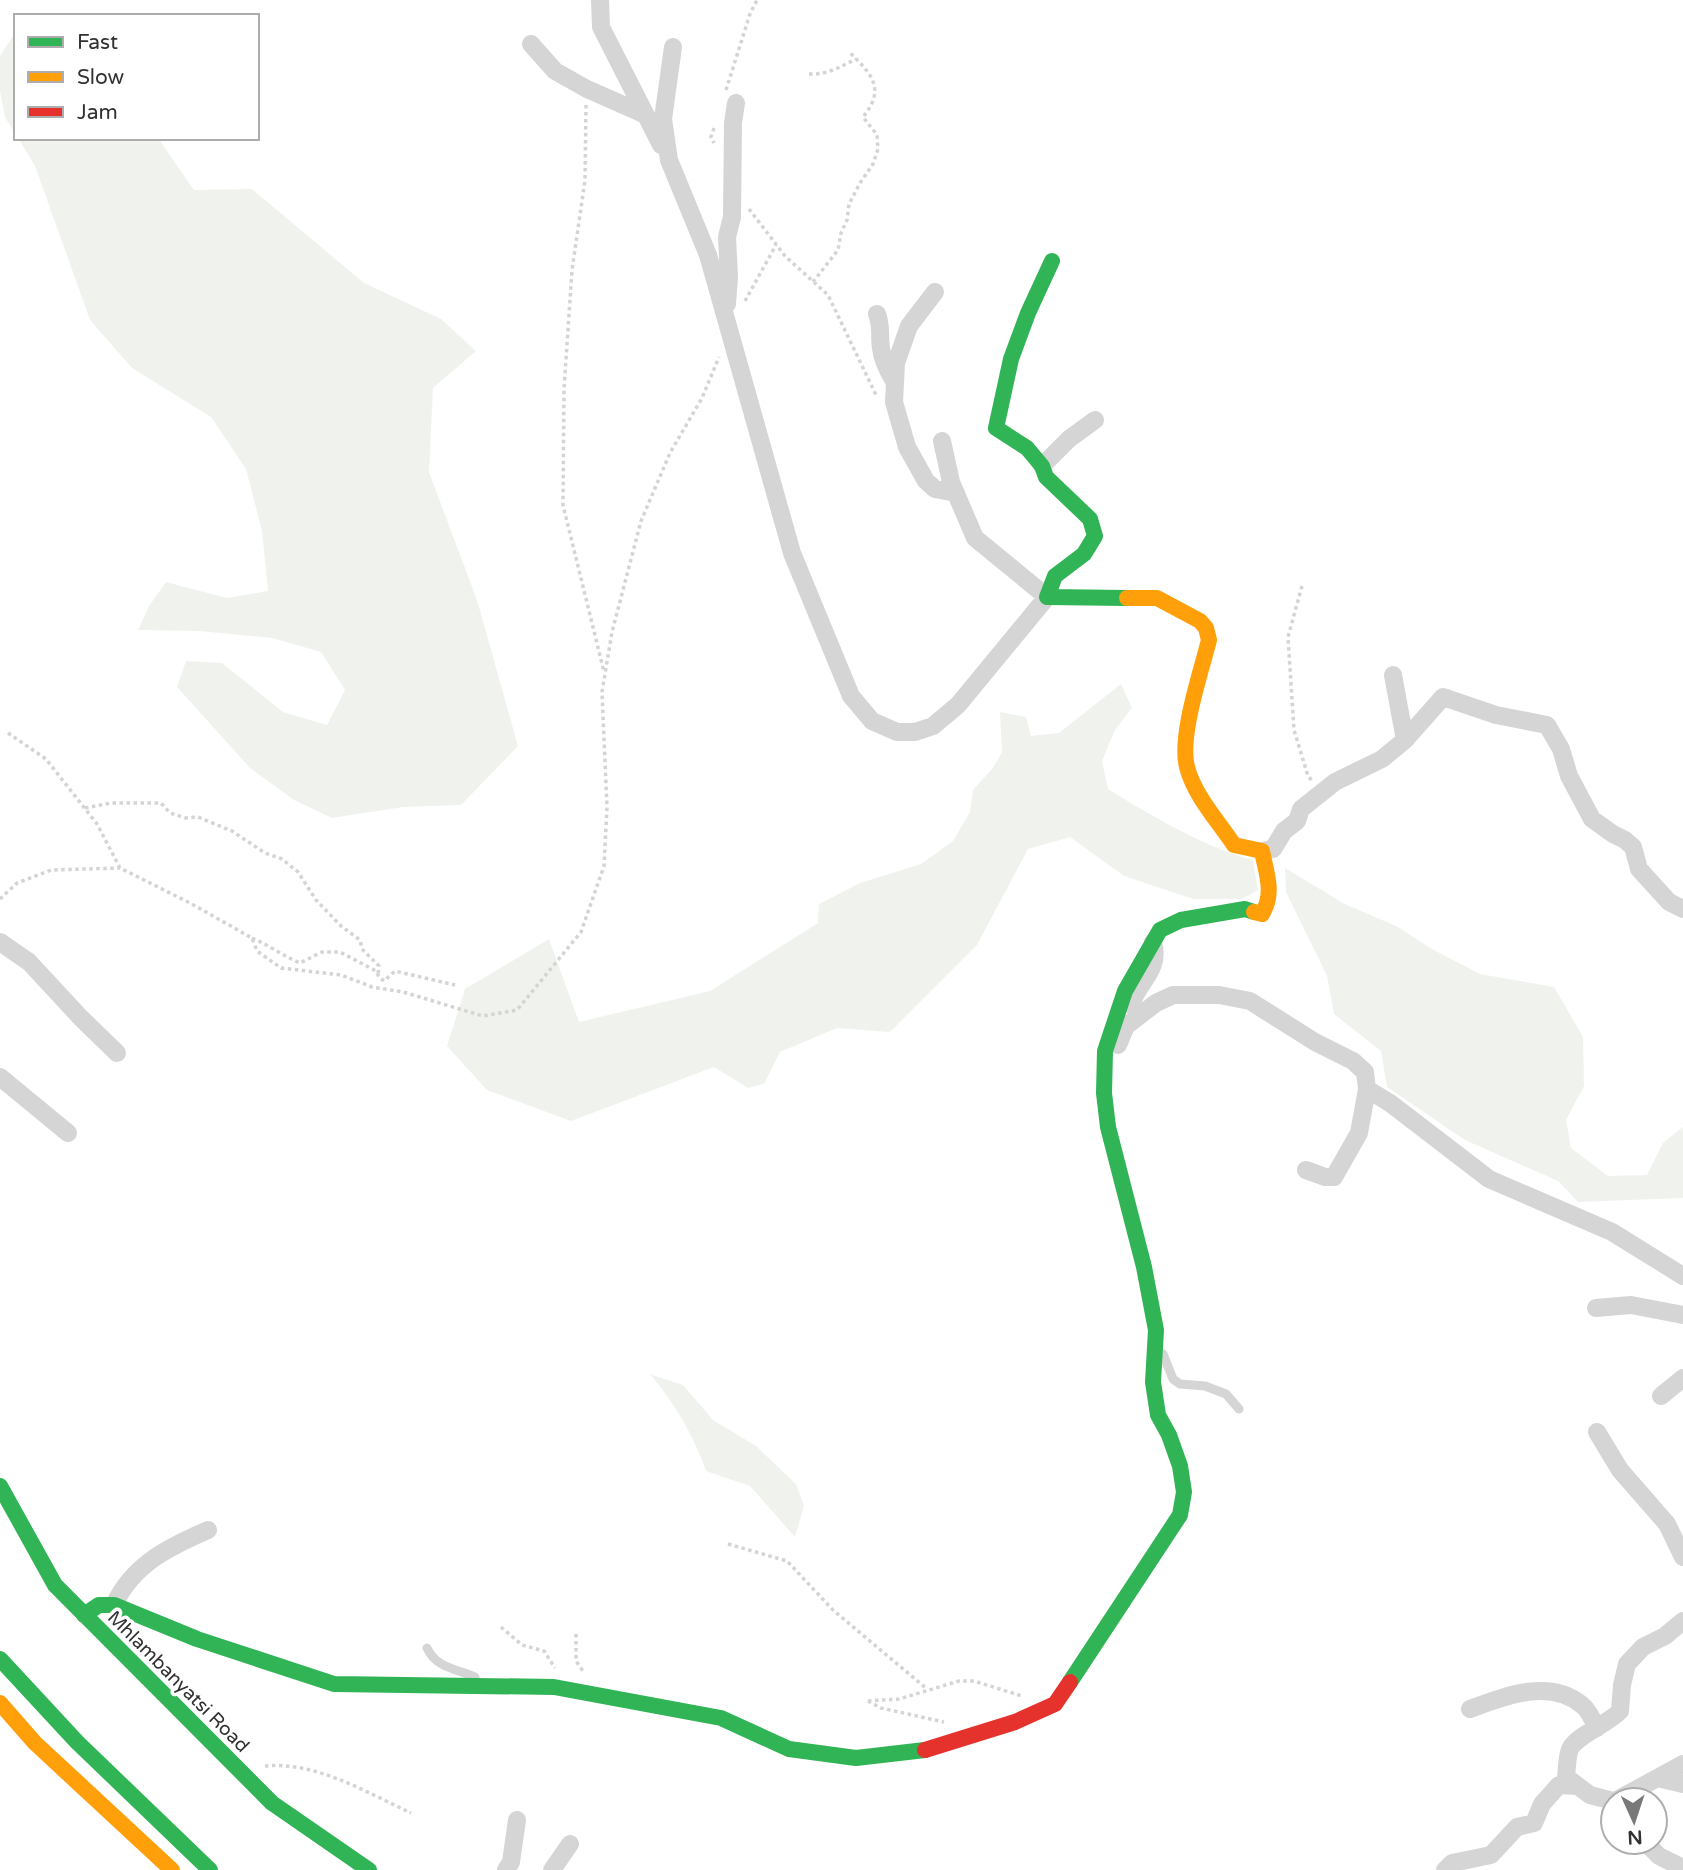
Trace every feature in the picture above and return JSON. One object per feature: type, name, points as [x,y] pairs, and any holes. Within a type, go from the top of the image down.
[{"type":"main road","points":[[84,1615],[99,1605],[114,1605],[197,1639],[334,1684],[566,1688],[721,1718],[789,1749],[856,1758],[931,1749],[1015,1722],[1055,1703],[1180,1515],[1184,1492],[1180,1466],[1169,1435],[1158,1415],[1153,1382],[1155,1336],[1144,1267],[1108,1127],[1104,1081],[1105,1051],[1125,991],[1160,930],[1181,920],[1245,909],[1262,914],[1267,908],[1271,891],[1262,851],[1234,845],[1198,789],[1186,764],[1185,741],[1209,640],[1206,628],[1200,621],[1157,598],[1047,597],[1055,576],[1084,554],[1095,536],[1090,519],[1046,477],[1042,466],[1027,448],[996,428],[1011,359],[1052,261]]},
{"type":"main road","name":"Mhlambanyatsi Road","points":[[0,1486],[55,1585],[272,1803],[369,1870]]},
{"type":"main road","points":[[0,1660],[77,1742],[210,1870]]},
{"type":"main road","points":[[0,1703],[36,1743],[172,1870]]},
{"type":"street","points":[[600,0],[601,27],[668,160],[708,255],[792,553],[851,696],[872,720],[897,732],[915,732],[933,726],[966,696],[1047,597],[975,538],[951,482],[942,441]]},
{"type":"street","points":[[531,44],[555,71],[587,89],[646,115]]},
{"type":"street","points":[[668,160],[663,119],[673,47]]},
{"type":"street","points":[[729,101],[733,123],[732,217],[727,237],[729,326]]},
{"type":"street","points":[[935,292],[909,326],[896,363],[894,402],[907,447],[926,481],[935,489],[956,493]]},
{"type":"street","points":[[877,314],[882,327],[880,344],[883,359],[895,385]]},
{"type":"street","points":[[1042,466],[1069,439],[1095,420]]},
{"type":"street","points":[[1393,675],[1405,740]]},
{"type":"street","points":[[1262,851],[1273,849],[1284,831],[1297,821],[1301,809],[1321,793],[1349,773],[1382,759],[1405,740],[1443,697],[1496,715],[1546,725],[1561,750],[1569,776],[1592,819],[1633,847],[1639,869],[1669,902],[1683,909]]},
{"type":"street","points":[[1104,1081],[1126,1026],[1134,997],[1150,973],[1156,954],[1153,941]]},
{"type":"street","points":[[0,942],[29,962],[117,1053]]},
{"type":"street","points":[[1126,1026],[1156,1003],[1173,995],[1219,995],[1250,1001],[1315,1042],[1353,1061],[1365,1072],[1367,1089],[1359,1133],[1334,1177],[1325,1177],[1306,1170]]},
{"type":"street","points":[[0,1077],[68,1133]]},
{"type":"street","points":[[1367,1089],[1489,1179],[1612,1232],[1683,1276]]},
{"type":"street","points":[[1596,1308],[1631,1306],[1683,1315]]},
{"type":"street","points":[[1661,1396],[1683,1378]]},
{"type":"street","points":[[1597,1432],[1620,1470],[1667,1524],[1683,1557]]},
{"type":"street","points":[[114,1605],[124,1586],[142,1565],[159,1553],[208,1530]]},
{"type":"street","points":[[1599,1797],[1590,1795],[1566,1777],[1571,1748],[1585,1734],[1611,1721],[1620,1711],[1627,1664],[1643,1647],[1665,1636],[1683,1621]]},
{"type":"street","points":[[1470,1709],[1496,1699],[1541,1690],[1561,1693],[1584,1706],[1597,1728]]},
{"type":"street","points":[[1649,1786],[1683,1763]]},
{"type":"street","points":[[1664,1786],[1683,1784]]},
{"type":"street","points":[[1445,1870],[1452,1863],[1491,1855],[1517,1827],[1534,1823],[1542,1804],[1559,1785],[1578,1786]]},
{"type":"street","points":[[506,1870],[511,1862],[517,1820]]},
{"type":"street","points":[[552,1870],[570,1844]]},
{"type":"street","points":[[1659,1856],[1683,1868]]},
{"type":"lane","points":[[1155,1336],[1173,1379],[1180,1384],[1205,1386],[1226,1394],[1239,1409]]},
{"type":"lane","points":[[427,1648],[431,1657],[447,1668],[489,1685]]},
{"type":"path","points":[[729,101],[750,14],[757,0]]},
{"type":"path","points":[[813,282],[838,250],[849,204],[873,164],[878,149],[877,135],[863,117],[874,104],[877,92],[871,78],[849,52]]},
{"type":"path","points":[[808,74],[819,75],[832,71],[856,59]]},
{"type":"path","points":[[587,89],[584,180],[572,270],[564,389],[563,505],[605,674]]},
{"type":"path","points":[[715,125],[711,137],[717,148]]},
{"type":"path","points":[[733,182],[757,221],[785,256],[828,295],[877,398]]},
{"type":"path","points":[[743,309],[776,245]]},
{"type":"path","points":[[252,938],[257,951],[281,968],[341,975],[372,987],[403,992],[483,1016],[517,1010],[582,932],[604,866],[607,807],[602,692],[612,632],[641,521],[670,453],[718,364],[729,326]]},
{"type":"path","points":[[1301,586],[1288,637],[1294,730],[1308,776],[1321,793]]},
{"type":"path","points":[[8,733],[46,759],[97,824],[120,867]]},
{"type":"path","points":[[85,808],[98,804],[160,803],[170,813],[186,818],[198,817],[232,831],[265,853],[282,859],[298,872],[316,900],[341,926],[360,940],[362,949],[379,966],[378,975]]},
{"type":"path","points":[[0,899],[17,883],[51,870],[120,867],[252,938],[269,944],[281,954],[300,963],[322,952],[340,953],[376,971],[384,981],[395,971],[455,985]]},
{"type":"path","points":[[728,1545],[787,1561],[833,1610],[927,1689]]},
{"type":"path","points":[[501,1627],[522,1645],[544,1651],[553,1662],[557,1676],[566,1688]]},
{"type":"path","points":[[576,1634],[576,1661],[602,1695]]},
{"type":"path","points":[[946,1723],[881,1709],[868,1701],[899,1699],[959,1681],[974,1681],[1055,1703]]},
{"type":"path","points":[[236,1769],[277,1765],[311,1771],[342,1781],[411,1813]]},
{"type":"shaded area","points":[[14,36],[14,132],[5,117],[0,91],[0,56]]},
{"type":"shaded area","points":[[19,140],[159,140],[194,190],[252,189],[364,283],[441,319],[476,351],[433,388],[429,472],[477,600],[518,746],[461,805],[403,807],[332,818],[294,800],[250,768],[177,687],[186,661],[222,663],[283,712],[327,725],[345,690],[321,652],[272,638],[199,631],[138,630],[149,606],[166,582],[227,598],[268,591],[262,531],[246,469],[211,417],[132,368],[90,320],[35,166]]},
{"type":"shaded area","points":[[1121,684],[1132,708],[1115,730],[1102,761],[1108,789],[1198,839],[1253,860],[1258,890],[1242,899],[1193,899],[1124,876],[1070,837],[1028,849],[977,945],[890,1032],[837,1028],[780,1052],[764,1084],[748,1088],[714,1067],[571,1121],[487,1090],[447,1046],[465,989],[549,939],[579,1022],[710,991],[818,923],[819,904],[860,883],[921,864],[953,841],[970,812],[973,790],[993,768],[1002,752],[1000,712],[1026,717],[1031,736],[1059,733]]},
{"type":"shaded area","points":[[1285,868],[1343,903],[1398,927],[1432,949],[1480,974],[1554,987],[1583,1037],[1584,1086],[1566,1120],[1571,1148],[1608,1176],[1647,1175],[1663,1143],[1683,1127],[1683,1198],[1578,1202],[1558,1181],[1465,1140],[1387,1087],[1381,1051],[1334,1014],[1327,976],[1286,892]]},
{"type":"shaded area","points":[[650,1374],[683,1385],[713,1420],[756,1446],[796,1484],[804,1506],[795,1537],[750,1486],[706,1471],[682,1420]]},
{"type":"traffic: fast","points":[[1052,261],[1011,359],[996,428],[1027,448],[1042,466],[1046,477],[1090,519],[1095,536],[1084,554],[1055,576],[1047,597],[1127,598]]},
{"type":"traffic: fast","points":[[1070,1682],[1180,1515],[1184,1492],[1180,1466],[1169,1435],[1158,1415],[1153,1382],[1156,1330],[1144,1267],[1108,1127],[1104,1093],[1105,1051],[1125,991],[1160,930],[1181,920],[1245,909],[1254,912]]},
{"type":"traffic: fast","points":[[0,1486],[55,1585],[272,1803],[369,1870]]},
{"type":"traffic: fast","points":[[84,1615],[99,1605],[114,1605],[197,1639],[334,1684],[554,1687],[721,1718],[789,1749],[856,1758],[925,1750]]},
{"type":"traffic: fast","points":[[0,1659],[77,1742],[210,1870]]},
{"type":"traffic: slow","points":[[1127,598],[1157,598],[1200,621],[1206,628],[1209,640],[1188,722],[1185,754],[1187,767],[1201,798],[1234,845],[1262,851],[1269,891],[1262,914],[1254,912]]},
{"type":"traffic: slow","points":[[0,1703],[35,1743],[172,1870]]},
{"type":"traffic: jam","points":[[925,1750],[1015,1722],[1055,1704],[1070,1682]]}]
